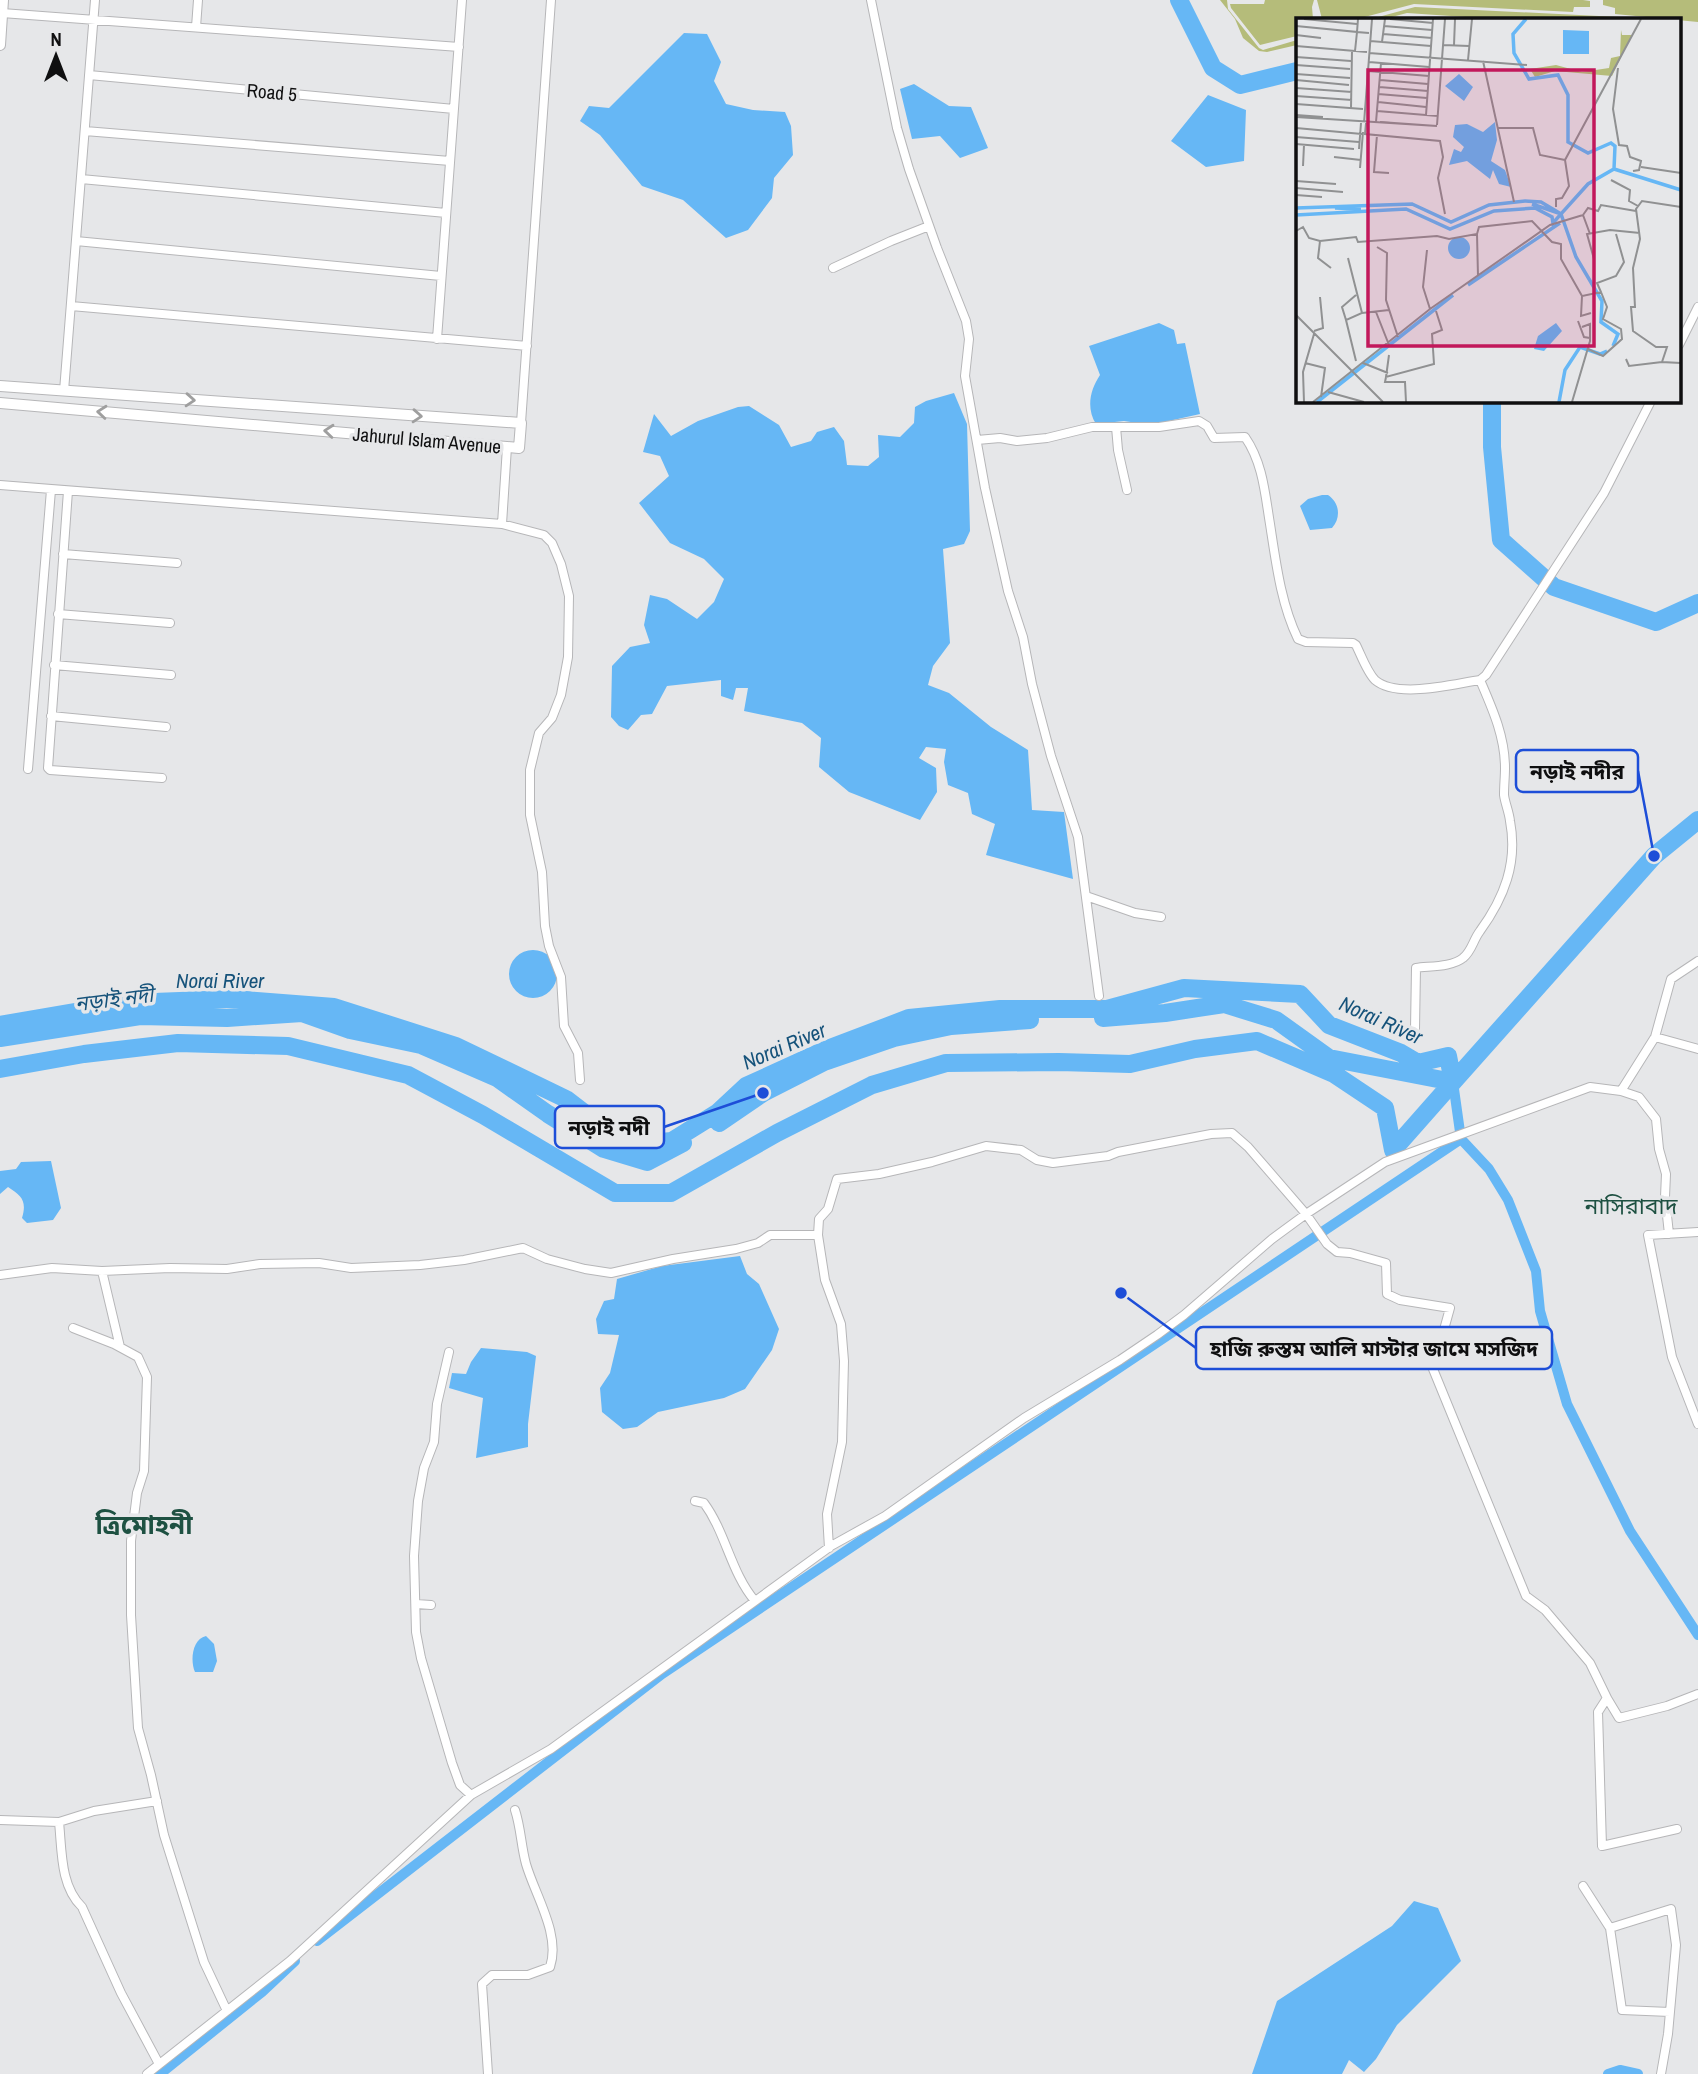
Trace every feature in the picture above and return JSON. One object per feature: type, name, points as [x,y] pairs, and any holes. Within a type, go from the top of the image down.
[{"type":"street","points":[[0,45],[3,0]]},
{"type":"street","points":[[64,391],[95,0]]},
{"type":"street","points":[[195,27],[198,0]]},
{"type":"street","points":[[436,339],[463,0]]},
{"type":"street","points":[[522,423],[551,0]]},
{"type":"street","points":[[871,0],[897,128],[911,178],[966,321],[969,339],[965,376],[977,440],[1008,591],[1023,637],[1051,756],[1075,827],[1099,996]]},
{"type":"street","points":[[2,13],[459,47]]},
{"type":"street","name":"Road 5","points":[[89,75],[454,109]]},
{"type":"street","points":[[85,131],[450,161]]},
{"type":"street","points":[[81,179],[446,214]]},
{"type":"street","points":[[833,268],[891,240],[929,226]]},
{"type":"street","points":[[76,241],[441,276]]},
{"type":"street","points":[[71,306],[527,346]]},
{"type":"street","points":[[1680,343],[1698,307]]},
{"type":"street","name":"Jahurul Islam Avenue","points":[[0,386],[522,423],[519,448],[0,403]]},
{"type":"street","points":[[977,440],[1000,438],[1017,441],[1047,438],[1092,427],[1159,427],[1199,422],[1207,426],[1214,438],[1245,437],[1256,456],[1264,483],[1279,579],[1298,639],[1307,642],[1353,643],[1374,679],[1406,690],[1483,677],[1604,493],[1650,402]]},
{"type":"street","points":[[1116,427],[1127,490]]},
{"type":"street","points":[[502,524],[507,447]]},
{"type":"street","points":[[0,485],[502,524],[544,535],[552,543],[561,564],[569,596],[568,657],[561,695],[552,718],[539,733],[530,770],[530,815],[542,872],[545,926],[549,946],[561,977],[564,1026],[578,1053],[580,1080]]},
{"type":"street","points":[[28,769],[51,489]]},
{"type":"street","points":[[68,491],[47,765],[50,770],[162,778]]},
{"type":"street","points":[[63,554],[177,563]]},
{"type":"street","points":[[58,614],[170,623]]},
{"type":"street","points":[[54,665],[171,674]]},
{"type":"street","points":[[1415,1029],[1416,968],[1451,964],[1462,960],[1470,952],[1511,872],[1511,822],[1504,798],[1503,742],[1483,677]]},
{"type":"street","points":[[51,716],[166,727]]},
{"type":"street","points":[[1086,896],[1135,913],[1161,918]]},
{"type":"street","points":[[1620,1091],[1655,1037],[1671,979],[1698,961]]},
{"type":"street","points":[[1655,1037],[1698,1049]]},
{"type":"street","points":[[147,2074],[290,1961],[471,1795],[551,1749],[829,1548],[885,1516],[1024,1418],[1157,1335],[1184,1315],[1272,1238],[1385,1162],[1590,1087],[1620,1091],[1639,1097],[1656,1119],[1659,1149],[1666,1174],[1664,1197],[1669,1234]]},
{"type":"street","points":[[829,1548],[827,1514],[842,1442],[844,1361],[841,1324],[825,1280],[818,1235],[819,1219],[828,1209],[837,1179],[880,1174],[932,1163],[986,1146],[1021,1150],[1037,1160],[1053,1163],[1108,1156],[1210,1135],[1233,1133],[1306,1214],[1327,1244],[1337,1252],[1386,1263],[1387,1294],[1400,1300],[1450,1308],[1433,1369],[1449,1412],[1526,1596],[1545,1610],[1590,1663],[1606,1698],[1619,1718],[1667,1706],[1698,1694]]},
{"type":"street","points":[[1698,1233],[1648,1235],[1672,1357],[1698,1424]]},
{"type":"street","points":[[0,1275],[52,1268],[102,1271],[227,1269],[260,1264],[319,1263],[351,1268],[420,1265],[464,1260],[523,1248],[547,1259],[611,1273],[736,1249],[770,1235],[818,1235]]},
{"type":"street","points":[[102,1271],[120,1347]]},
{"type":"street","points":[[73,1328],[138,1357],[147,1377],[144,1471],[136,1493],[131,1527],[131,1615],[138,1728],[164,1835],[204,1962],[227,2011]]},
{"type":"street","points":[[449,1352],[438,1404],[435,1442],[424,1468],[418,1501],[414,1556],[416,1633],[421,1658],[460,1785],[471,1795]]},
{"type":"street","points":[[695,1501],[704,1503],[712,1515],[741,1580],[755,1601]]},
{"type":"street","points":[[416,1604],[431,1605]]},
{"type":"street","points":[[1606,1698],[1598,1712],[1602,1846],[1677,1829]]},
{"type":"street","points":[[0,1820],[59,1822],[94,1811],[157,1801]]},
{"type":"street","points":[[488,2074],[482,1984],[492,1975],[528,1975],[550,1967],[555,1953],[525,1861],[515,1810]]},
{"type":"street","points":[[59,1822],[65,1876],[72,1897],[82,1906],[121,1993],[159,2064]]},
{"type":"street","points":[[1583,1885],[1610,1928],[1622,2010],[1670,2012]]},
{"type":"street","points":[[1610,1928],[1671,1909],[1676,1945],[1662,2071]]},
{"type":"green space","points":[[1220,0],[1227,0],[1228,9],[1259,48],[1263,50],[1296,40],[1296,45],[1267,52],[1259,51],[1243,38],[1235,19]]},
{"type":"green space","points":[[1265,0],[1314,0],[1313,18],[1296,18],[1296,36],[1260,45],[1230,4],[1264,4]]},
{"type":"green space","points":[[1317,0],[1590,1],[1590,7],[1574,7],[1573,12],[1414,4],[1361,18],[1322,18]]},
{"type":"green space","points":[[1603,0],[1698,0],[1698,22],[1680,20],[1680,18],[1615,14],[1615,8],[1603,5]]},
{"type":"green space","points":[[1415,7],[1628,18],[1480,18],[1407,13],[1375,18]]},
{"type":"water","points":[[684,33],[707,34],[721,62],[714,81],[726,104],[753,110],[785,112],[791,126],[793,155],[774,178],[772,198],[748,230],[726,238],[683,200],[642,186],[600,135],[580,121],[589,106],[609,108]]},
{"type":"water","points":[[914,84],[949,106],[971,107],[988,148],[960,158],[940,136],[912,139],[900,89]]},
{"type":"water","points":[[1208,95],[1246,110],[1244,161],[1206,167],[1171,141]]},
{"type":"water","points":[[1159,323],[1174,330],[1177,344],[1185,343],[1200,414],[1151,425],[1124,421],[1096,424],[1090,399],[1100,375],[1089,346]]},
{"type":"water","points":[[954,393],[967,424],[970,531],[964,544],[943,549],[950,643],[933,666],[928,685],[949,693],[991,727],[1028,750],[1032,810],[1064,812],[1073,879],[986,855],[995,824],[972,814],[968,793],[948,785],[944,762],[946,749],[926,747],[919,758],[936,768],[937,792],[920,820],[849,792],[819,767],[821,738],[802,723],[744,711],[748,688],[736,688],[733,700],[721,696],[721,680],[667,686],[652,714],[641,715],[628,730],[619,726],[611,717],[612,666],[630,647],[650,643],[644,625],[650,595],[667,599],[697,619],[714,602],[724,579],[704,559],[670,543],[639,503],[669,476],[660,456],[643,452],[654,414],[671,436],[698,421],[738,407],[749,406],[779,425],[791,447],[811,441],[817,432],[834,427],[844,441],[847,465],[868,466],[879,457],[878,435],[900,437],[914,423],[915,407]]},
{"type":"water","points":[[1328,495],[1335,502],[1337,520],[1332,528],[1310,530],[1300,506],[1308,499]]},
{"type":"water","points":[[533,950],[550,957],[557,974],[550,991],[533,998],[516,991],[509,974],[516,957]]},
{"type":"water","points":[[51,1161],[61,1208],[53,1220],[27,1223],[22,1218],[24,1207],[20,1196],[8,1187],[0,1194],[0,1171],[16,1169],[21,1162]]},
{"type":"water","points":[[740,1256],[747,1274],[759,1284],[779,1329],[772,1350],[745,1389],[724,1398],[658,1412],[637,1427],[623,1429],[602,1412],[600,1388],[610,1373],[619,1335],[598,1334],[596,1319],[604,1301],[614,1299],[617,1279],[662,1266]]},
{"type":"water","points":[[481,1348],[527,1352],[536,1356],[528,1447],[476,1458],[483,1398],[449,1388],[452,1373],[466,1374]]},
{"type":"water","points":[[206,1636],[214,1644],[217,1661],[213,1672],[195,1672],[193,1651],[198,1641]]},
{"type":"water","points":[[1414,1901],[1438,1908],[1461,1961],[1397,2025],[1376,2059],[1364,2072],[1349,2060],[1342,2074],[1252,2074],[1277,2001],[1392,1926]]},
{"type":"waterway","points":[[1179,0],[1213,68],[1240,85],[1296,71]]},
{"type":"waterway","points":[[1492,402],[1492,447],[1501,540],[1554,587],[1656,622],[1698,603]]},
{"type":"waterway","name":"নড়াই নদী","points":[[1103,1018],[1165,1013],[1224,1004],[1276,1020],[1329,1058],[1453,1082],[1654,856],[1698,820]]},
{"type":"waterway","name":"Norai River","points":[[0,1025],[127,1003],[233,999],[334,1007],[456,1046],[566,1099],[626,1145],[672,1141],[717,1113],[746,1086],[825,1050],[909,1018],[1000,1009],[1107,1009],[1184,988],[1300,994],[1329,1025],[1401,1053],[1418,1063],[1448,1056],[1453,1082],[1393,1150],[1385,1108],[1334,1074],[1257,1041],[1195,1049],[1130,1064],[946,1063],[872,1085],[777,1133],[671,1193],[615,1193],[483,1115],[408,1075],[288,1046],[178,1043],[84,1054],[0,1069]]},
{"type":"waterway","name":"নড়াই নদী","points":[[0,1038],[140,1016],[227,1018],[302,1013],[350,1030],[421,1045],[497,1078],[604,1149],[647,1162],[683,1143]]},
{"type":"waterway","name":"নড়াই নদী","points":[[719,1123],[763,1093],[824,1062],[894,1038],[951,1026],[1030,1020]]},
{"type":"waterway","points":[[1453,1082],[1461,1139],[1489,1169],[1508,1200],[1536,1271],[1540,1311],[1567,1404],[1630,1531],[1698,1635]]},
{"type":"waterway","points":[[317,1941],[662,1674],[1461,1139]]},
{"type":"waterway","points":[[160,2074],[262,1992],[295,1961]]},
{"type":"waterway","points":[[1608,2074],[1620,2070],[1638,2074]]},
{"type":"place","name":"নড়াই নদীর","points":[[1654,856]]},
{"type":"place","name":"নড়াই নদী","points":[[763,1093]]},
{"type":"place","name":"হাজি রুস্তম আলি মাস্টার জামে মসজিদ","points":[[1121,1293]]},
{"type":"district","name":"নাসিরাবাদ","points":[[1631,1205]]},
{"type":"district","name":"ত্রিমোহনী","points":[[144,1524]]}]
